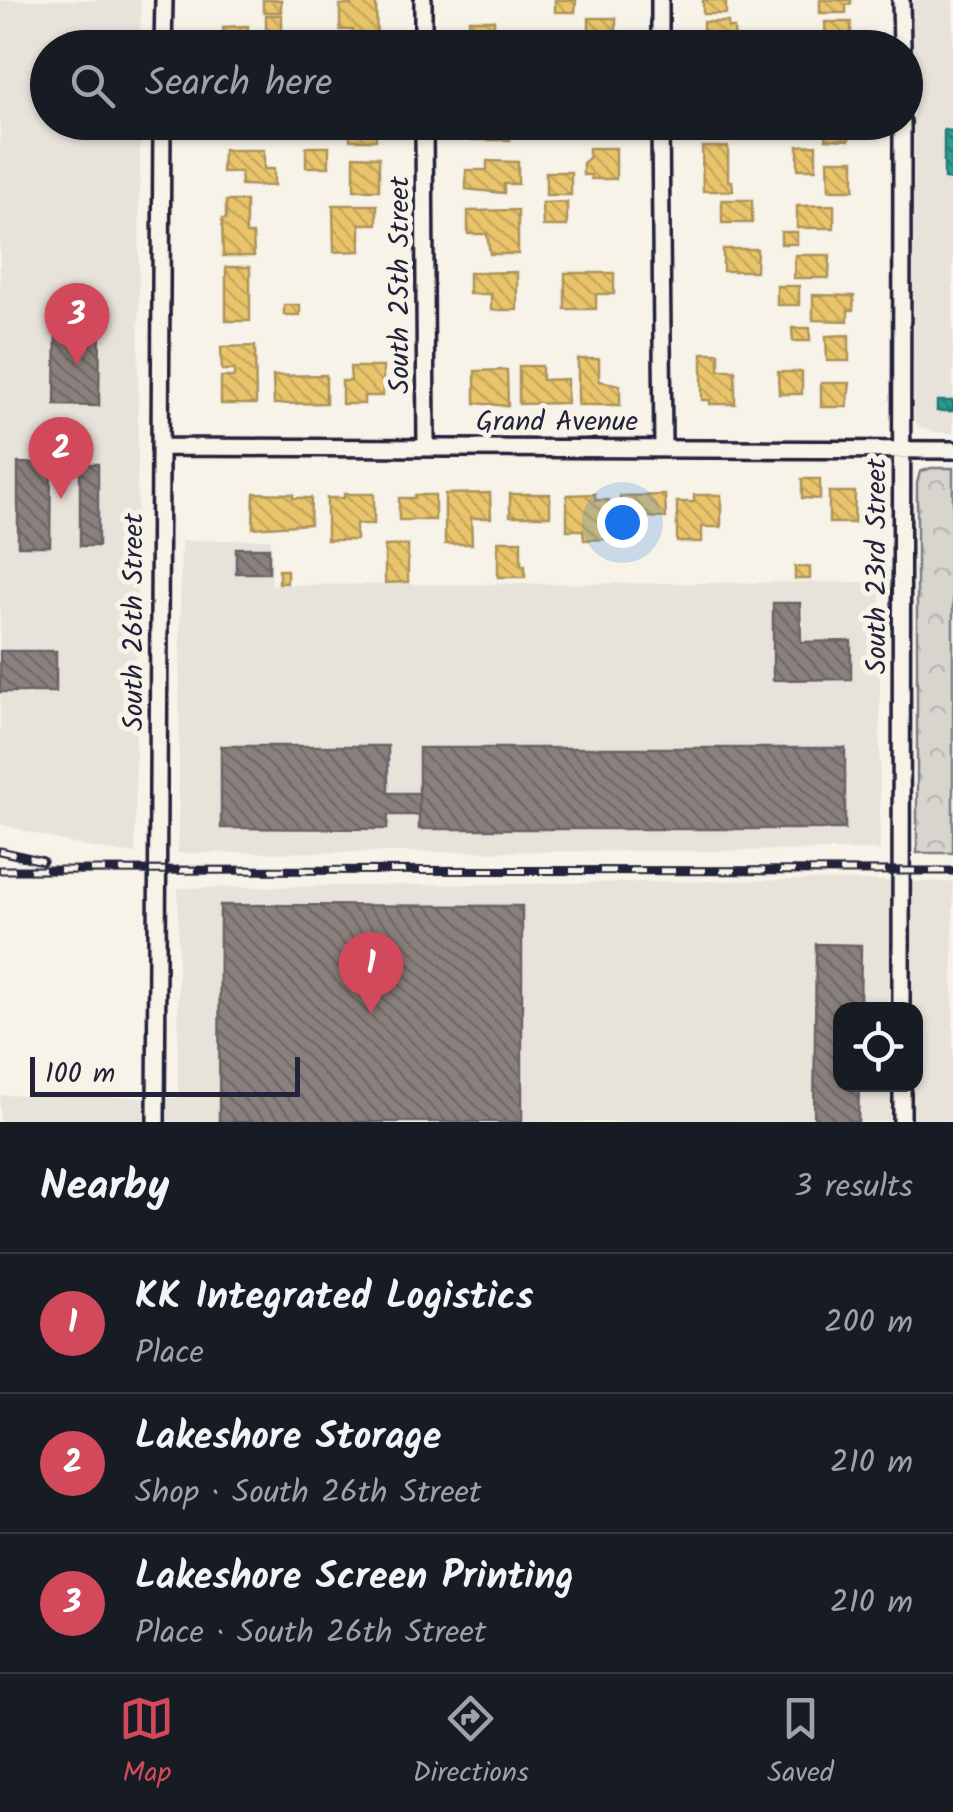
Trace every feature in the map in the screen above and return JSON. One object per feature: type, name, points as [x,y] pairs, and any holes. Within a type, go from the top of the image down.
[{"type":"street","points":[[163,30],[164,0]]},
{"type":"street","points":[[423,0],[423,30]]},
{"type":"street","points":[[660,0],[660,30]]},
{"type":"street","points":[[902,0],[902,30]]},
{"type":"street","name":"South 26th Street","points":[[156,1122],[162,140]]},
{"type":"street","name":"South 25th Street","points":[[424,140],[426,446]]},
{"type":"street","points":[[660,140],[663,448]]},
{"type":"street","name":"South 23rd Street","points":[[901,1002],[902,140]]},
{"type":"street","name":"Grand Avenue","points":[[160,447],[953,450]]},
{"type":"street","points":[[902,1092],[902,1122]]},
{"type":"shaded area","points":[[0,0],[141,0],[140,30],[30,30],[30,140],[140,140],[135,854],[81,846],[0,824]]},
{"type":"shaded area","points":[[913,0],[953,0],[953,433],[921,428],[914,421],[913,140],[923,140],[923,30],[913,30]]},
{"type":"shaded area","points":[[271,539],[272,585],[880,582],[880,850],[178,853],[181,541]]},
{"type":"shaded area","points":[[799,880],[953,882],[953,1122],[0,1122],[0,1095],[178,1098],[178,888]]},
{"type":"green space","points":[[953,468],[953,853],[917,853],[917,483],[920,472]]},
{"type":"building: Homes","points":[[263,0],[281,0],[281,12],[263,12]]},
{"type":"building: Homes","points":[[351,0],[376,0],[377,30],[340,30],[340,5],[351,5]]},
{"type":"building: Homes","points":[[555,0],[576,0],[575,12],[555,12]]},
{"type":"building: Homes","points":[[703,0],[726,0],[726,14],[703,14]]},
{"type":"building: Homes","points":[[820,0],[851,0],[851,4],[846,5],[846,13],[820,13]]},
{"type":"building: Homes","points":[[266,15],[282,15],[282,30],[266,30]]},
{"type":"building: Homes","points":[[589,18],[616,18],[616,30],[589,30]]},
{"type":"building: Homes","points":[[469,20],[494,20],[494,30],[469,30]]},
{"type":"building: Homes","points":[[703,22],[728,22],[728,28],[734,30],[703,30]]},
{"type":"building: Homes","points":[[825,22],[851,22],[851,30],[825,30]]},
{"type":"building: Homes","points":[[248,26],[248,30],[223,30]]},
{"type":"building: Homes","points":[[816,145],[816,169],[798,169],[798,146]]},
{"type":"building: Homes","points":[[306,147],[329,147],[329,167],[306,167]]},
{"type":"building: Homes","points":[[702,147],[728,147],[728,181],[732,181],[733,191],[703,191]]},
{"type":"building: Homes","points":[[589,148],[616,148],[616,179],[591,179],[591,175],[583,175]]},
{"type":"building: Homes","points":[[223,150],[264,150],[264,169],[274,169],[274,186],[241,185],[241,172],[222,172]]},
{"type":"building: Homes","points":[[354,156],[379,157],[379,190],[354,190]]},
{"type":"building: Homes","points":[[828,160],[854,160],[854,190],[829,190]]},
{"type":"building: Homes","points":[[487,161],[518,162],[518,184],[504,184],[504,193],[466,189],[466,170],[487,170]]},
{"type":"building: Homes","points":[[546,172],[571,172],[571,195],[546,195]]},
{"type":"building: Homes","points":[[722,200],[752,200],[752,223],[722,223]]},
{"type":"building: Homes","points":[[226,201],[246,201],[246,234],[253,234],[254,256],[223,256],[222,219],[226,219]]},
{"type":"building: Homes","points":[[567,202],[567,226],[543,226],[542,203]]},
{"type":"building: Homes","points":[[333,205],[377,205],[377,224],[360,224],[360,251],[334,252]]},
{"type":"building: Homes","points":[[834,205],[834,228],[797,228],[797,206]]},
{"type":"building: Homes","points":[[518,210],[518,254],[490,254],[487,234],[468,234],[468,211]]},
{"type":"building: Homes","points":[[781,232],[797,232],[797,244],[781,244]]},
{"type":"building: Homes","points":[[723,249],[757,249],[756,271],[723,271]]},
{"type":"building: Homes","points":[[795,255],[830,255],[829,278],[794,278]]},
{"type":"building: Homes","points":[[226,267],[250,267],[250,321],[226,321]]},
{"type":"building: Homes","points":[[517,272],[517,310],[491,310],[491,294],[469,294],[469,273]]},
{"type":"building: Homes","points":[[565,273],[614,273],[614,294],[596,294],[596,309],[565,309]]},
{"type":"building: Homes","points":[[777,286],[799,286],[799,305],[777,305]]},
{"type":"building: Homes","points":[[813,295],[854,296],[848,321],[813,320]]},
{"type":"building: Homes","points":[[284,305],[300,305],[300,315],[284,315]]},
{"type":"building: Homes","points":[[792,328],[810,328],[810,341],[793,341]]},
{"type":"building: Homes","points":[[849,335],[849,361],[827,361],[826,336]]},
{"type":"building: Homes","points":[[255,346],[256,404],[221,404],[221,377],[234,377],[234,370],[222,370],[221,347]]},
{"type":"building: Homes","points":[[702,353],[719,353],[719,370],[735,370],[735,404],[710,404],[710,400],[702,400]]},
{"type":"building: Homes","points":[[578,359],[599,359],[599,381],[620,385],[620,405],[578,405]]},
{"type":"building: Homes","points":[[519,366],[542,366],[542,380],[567,379],[567,403],[519,404]]},
{"type":"building: Homes","points":[[350,367],[383,367],[383,396],[364,396],[364,404],[342,404],[342,381],[351,381]]},
{"type":"building: Homes","points":[[507,370],[508,406],[475,403],[475,371]]},
{"type":"building: Homes","points":[[778,372],[802,372],[802,394],[779,394]]},
{"type":"building: Homes","points":[[326,375],[326,403],[274,404],[273,376]]},
{"type":"building: Homes","points":[[821,383],[850,383],[847,407],[821,407]]},
{"type":"building: Homes","points":[[802,479],[820,479],[820,499],[802,498]]},
{"type":"building: Homes","points":[[829,492],[855,492],[854,523],[829,523]]},
{"type":"building: Homes","points":[[254,493],[311,498],[310,524],[253,528]]},
{"type":"building: Homes","points":[[490,493],[491,518],[471,518],[472,544],[445,544],[445,494]]},
{"type":"building: Homes","points":[[344,494],[374,494],[374,524],[356,524],[356,540],[327,540],[327,498],[344,498]]},
{"type":"building: Homes","points":[[510,494],[550,494],[550,516],[510,516]]},
{"type":"building: Homes","points":[[595,494],[595,500],[609,500],[609,539],[584,540],[583,530],[567,530],[567,495]]},
{"type":"building: Homes","points":[[435,495],[435,520],[399,520],[399,498]]},
{"type":"building: Homes","points":[[665,495],[666,518],[621,516],[620,496]]},
{"type":"building: Homes","points":[[694,495],[721,495],[721,527],[702,527],[702,542],[677,542],[677,502],[694,502]]},
{"type":"building: Homes","points":[[498,541],[521,541],[525,577],[498,577]]},
{"type":"building: Homes","points":[[408,545],[408,582],[385,583],[385,546]]},
{"type":"building: Homes","points":[[795,567],[810,567],[810,579],[795,579]]},
{"type":"building: Homes","points":[[279,570],[287,570],[287,583],[279,583]]},
{"type":"building: Schools","points":[[944,130],[953,131],[953,180],[944,179]]},
{"type":"building: Schools","points":[[937,401],[953,401],[953,411],[937,411]]},
{"type":"building: Industry","points":[[56,323],[100,324],[99,406],[55,405]]},
{"type":"building: Industry","points":[[18,463],[51,464],[50,546],[18,546]]},
{"type":"building: Industry","points":[[80,464],[98,464],[98,546],[80,546]]},
{"type":"building: Industry","points":[[236,548],[269,548],[269,573],[236,573]]},
{"type":"building: Industry","points":[[773,603],[800,603],[801,642],[851,641],[851,679],[773,680]]},
{"type":"building: Industry","points":[[0,651],[56,651],[56,692],[0,692]]},
{"type":"building: Industry","points":[[221,746],[388,746],[388,793],[419,793],[419,815],[388,815],[387,829],[221,828]]},
{"type":"building: Industry","points":[[419,748],[845,748],[845,829],[419,829]]},
{"type":"building: Industry","points":[[220,905],[522,906],[522,1122],[219,1122]]},
{"type":"building: Industry","points":[[816,944],[861,945],[860,1002],[833,1002],[833,1092],[859,1092],[858,1122],[814,1122]]},
{"type":"railway","points":[[0,851],[43,861]]},
{"type":"railway","points":[[0,870],[953,871]]},
{"type":"place","name":"Lakeshore Screen Printing","points":[[77,365]]},
{"type":"place","name":"Lakeshore Storage","points":[[61,499]]},
{"type":"place","name":"KK Integrated Logistics","points":[[371,1014]]}]
